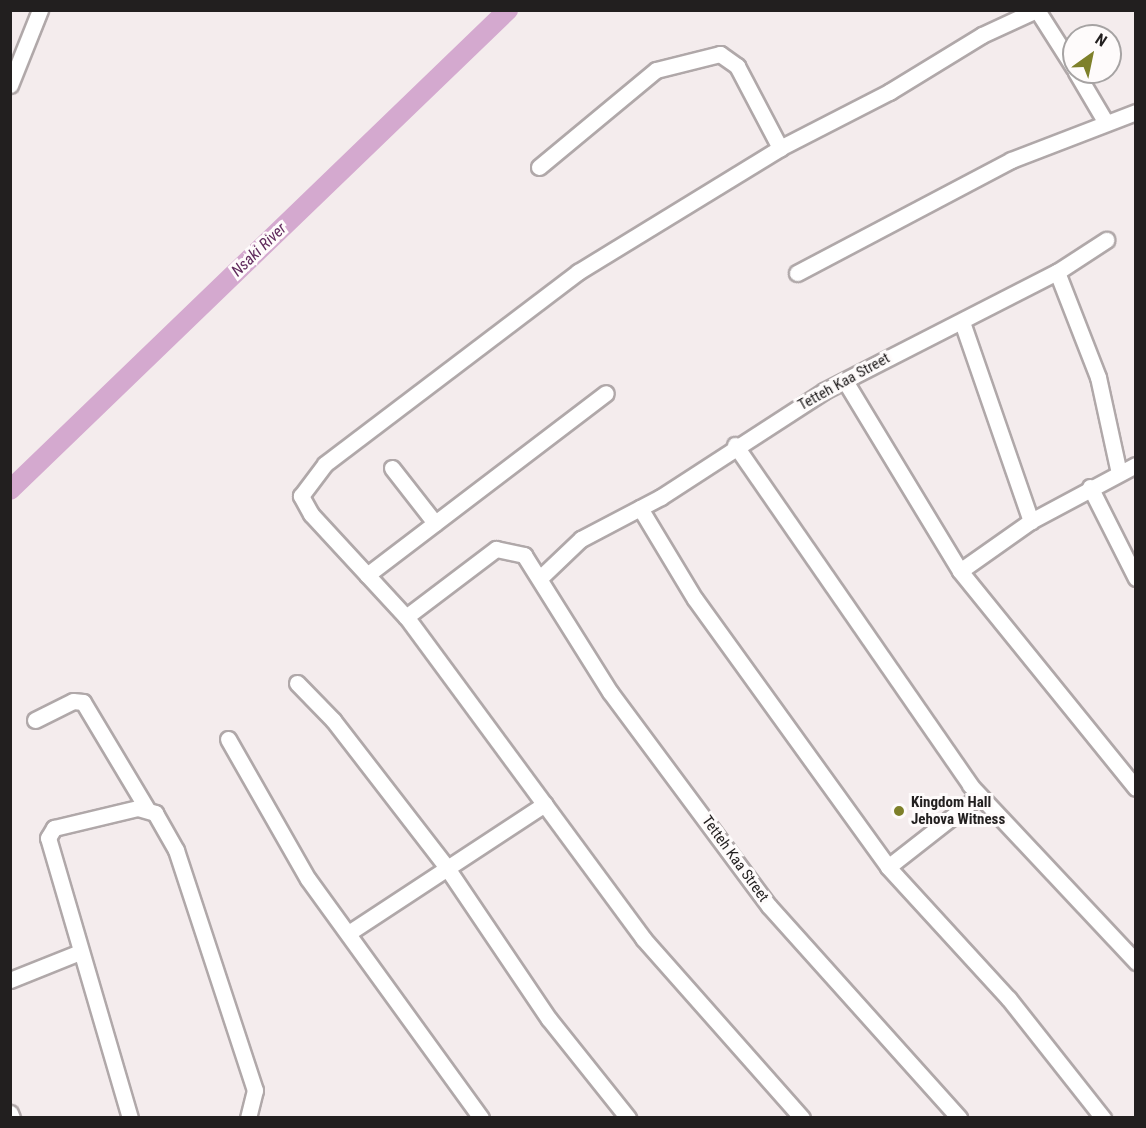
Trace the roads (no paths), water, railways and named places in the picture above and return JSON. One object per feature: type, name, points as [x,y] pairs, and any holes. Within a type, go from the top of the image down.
[{"type":"street","points":[[10,86],[40,10]]},
{"type":"street","points":[[802,1118],[643,938],[406,617],[302,503],[312,477],[578,272],[780,148],[889,92],[982,35],[1037,10],[1062,49]]},
{"type":"street","points":[[539,167],[656,70],[720,54],[737,66],[780,148]]},
{"type":"street","points":[[1083,84],[1105,121]]},
{"type":"street","points":[[797,273],[1011,160],[1105,121],[1136,112]]},
{"type":"street","name":"Tetteh Kaa Street","points":[[540,578],[570,547],[640,508],[735,445],[845,381],[1057,272],[1106,240]]},
{"type":"street","points":[[1057,272],[1098,377],[1119,473]]},
{"type":"street","points":[[962,322],[1031,521]]},
{"type":"street","points":[[845,381],[960,571],[1136,788]]},
{"type":"street","points":[[368,575],[606,393]]},
{"type":"street","points":[[735,445],[880,662],[979,796],[1134,957]]},
{"type":"street","points":[[960,571],[1031,521],[1136,465]]},
{"type":"street","points":[[392,468],[435,523]]},
{"type":"street","points":[[1090,488],[1136,578]]},
{"type":"street","points":[[640,508],[694,599],[888,867],[1009,999],[1103,1118]]},
{"type":"street","name":"Tetteh Kaa Street","points":[[406,617],[496,549],[524,555],[610,692],[769,906],[959,1118]]},
{"type":"street","points":[[297,683],[333,720],[445,865],[549,1019],[628,1118]]},
{"type":"street","points":[[35,720],[73,701],[83,702],[147,809],[176,850],[252,1077],[255,1090],[248,1118]]},
{"type":"street","points":[[228,739],[308,879],[350,932],[481,1118]]},
{"type":"street","points":[[888,867],[979,796]]},
{"type":"street","points":[[350,932],[445,865],[545,804]]},
{"type":"street","points":[[130,1118],[55,876],[49,834],[127,809],[147,809]]},
{"type":"street","points":[[10,980],[80,952]]},
{"type":"street","points":[[10,1113],[12,1118]]},
{"type":"waterway","name":"Nsaki River","points":[[10,490],[508,10]]},
{"type":"place","name":"Kingdom Hall Jehova Witness","points":[[899,811]]}]
